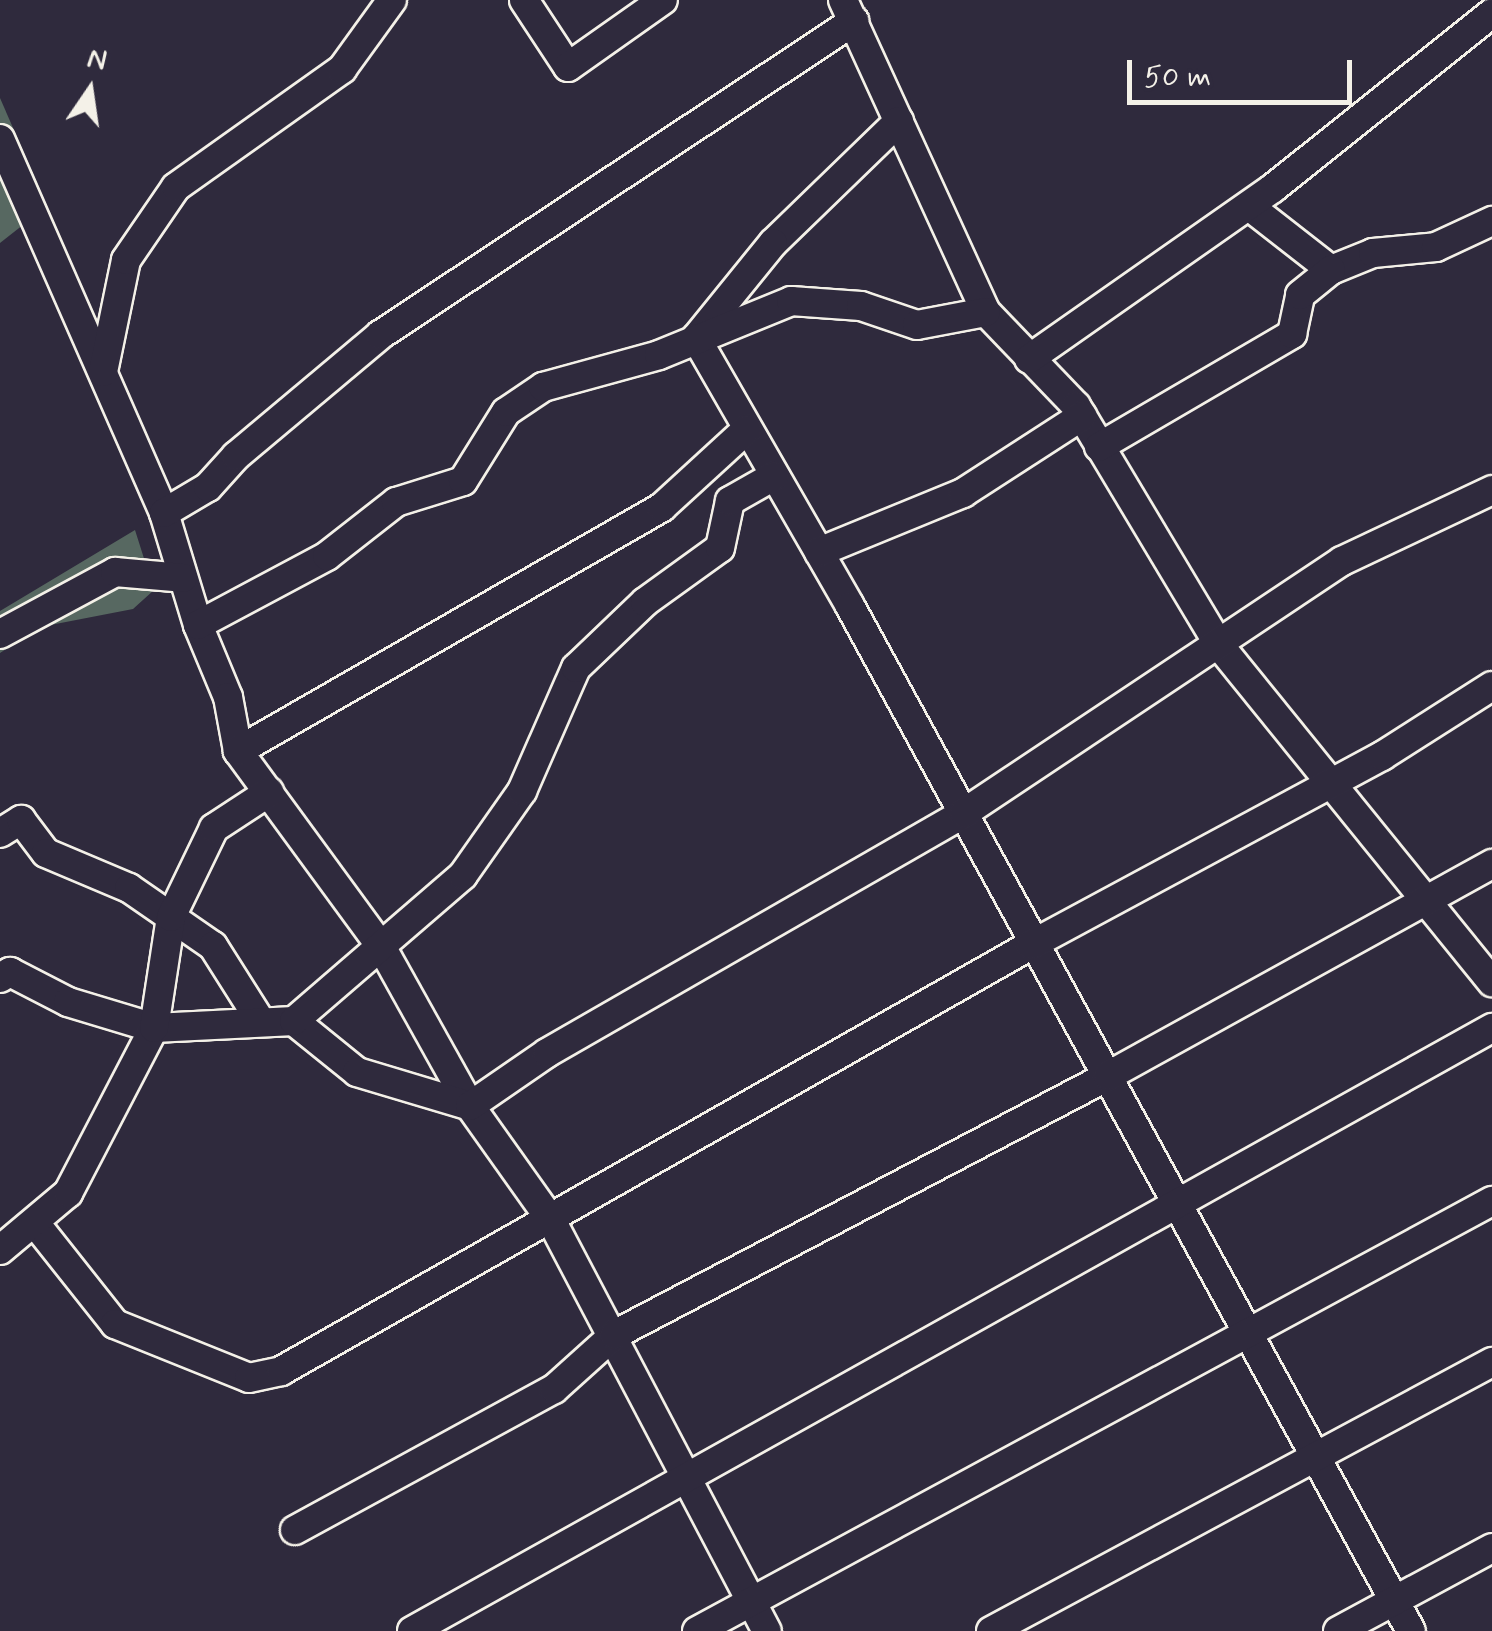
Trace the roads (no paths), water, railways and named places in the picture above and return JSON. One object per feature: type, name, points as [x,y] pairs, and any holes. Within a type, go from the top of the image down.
[{"type":"street","points":[[103,372],[126,260],[176,187],[342,69],[392,0]]},
{"type":"street","points":[[524,0],[568,67],[664,0]]},
{"type":"street","points":[[164,513],[208,488],[236,456],[380,335],[848,10],[986,312],[1082,416],[1220,645],[1324,782],[1429,901],[1492,982]]},
{"type":"street","points":[[1029,359],[1249,206],[1492,13]]},
{"type":"street","points":[[696,338],[773,243],[899,121]]},
{"type":"street","points":[[0,140],[164,513],[198,625],[228,697],[238,752],[382,948],[470,1106],[551,1220],[767,1631]]},
{"type":"street","points":[[1249,206],[1331,270]]},
{"type":"street","points":[[1100,446],[1292,334],[1300,295],[1331,270],[1373,253],[1436,247],[1492,221]]},
{"type":"street","points":[[198,625],[328,556],[396,502],[463,481],[506,412],[543,387],[643,360],[791,301],[861,306],[917,325],[986,312]]},
{"type":"street","points":[[696,338],[964,812],[1031,945],[1108,1076],[1173,1206],[1248,1329],[1411,1631]]},
{"type":"street","points":[[818,552],[962,493],[1082,416]]},
{"type":"street","points":[[238,752],[662,507],[747,428]]},
{"type":"street","points":[[294,1022],[463,875],[522,791],[576,668],[646,602],[720,548],[730,501],[774,476]]},
{"type":"street","points":[[470,1106],[547,1053],[964,812],[1342,561],[1492,490]]},
{"type":"street","points":[[0,634],[114,572],[183,578]]},
{"type":"street","points":[[35,1223],[115,1324],[249,1378],[281,1371],[1031,945],[1324,782],[1382,756],[1492,686]]},
{"type":"street","points":[[0,1250],[68,1194],[154,1028],[171,917],[214,828],[269,792]]},
{"type":"street","points":[[0,833],[21,820],[46,852],[129,888],[213,946],[261,1022]]},
{"type":"street","points":[[294,1530],[554,1388],[614,1335],[1108,1076],[1492,864]]},
{"type":"street","points":[[0,978],[10,972],[68,1002],[154,1028],[294,1022],[357,1072],[470,1106]]},
{"type":"street","points":[[412,1631],[686,1473],[1492,1028]]},
{"type":"street","points":[[696,1631],[1492,1200]]},
{"type":"street","points":[[991,1631],[1492,1362]]},
{"type":"street","points":[[1338,1631],[1492,1548]]}]
